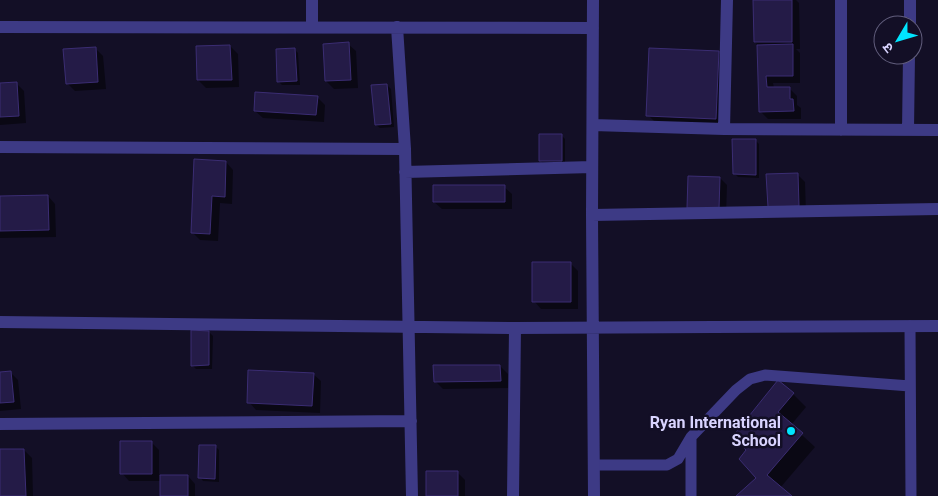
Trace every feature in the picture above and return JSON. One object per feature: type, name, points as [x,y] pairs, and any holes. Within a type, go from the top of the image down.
[{"type":"street","points":[[312,0],[312,27]]},
{"type":"street","points":[[593,0],[594,496]]},
{"type":"street","points":[[724,129],[727,0]]},
{"type":"street","points":[[840,0],[841,130]]},
{"type":"street","points":[[910,0],[910,15]]},
{"type":"street","points":[[0,27],[593,28]]},
{"type":"street","points":[[397,27],[406,172],[412,496]]},
{"type":"street","points":[[908,130],[909,65]]},
{"type":"street","points":[[593,125],[724,129],[938,130]]},
{"type":"street","points":[[0,147],[405,149]]},
{"type":"street","points":[[406,172],[592,167]]},
{"type":"street","points":[[592,215],[938,209]]},
{"type":"street","points":[[0,322],[514,328],[938,326]]},
{"type":"street","points":[[513,496],[514,328]]},
{"type":"street","points":[[0,424],[411,421]]},
{"type":"lane","points":[[910,326],[911,496]]},
{"type":"lane","points":[[594,466],[667,465],[678,460],[691,437],[736,390],[750,379],[765,375],[910,386]]},
{"type":"lane","points":[[691,437],[691,496]]},
{"type":"building","points":[[753,0],[792,0],[792,42],[754,42]]},
{"type":"building","points":[[349,42],[351,80],[325,81],[323,44]]},
{"type":"building","points":[[793,44],[793,76],[766,76],[767,87],[790,87],[790,99],[793,99],[794,111],[759,112],[757,45]]},
{"type":"building","points":[[230,45],[232,80],[197,80],[196,46]]},
{"type":"building","points":[[96,47],[98,82],[66,84],[63,49]]},
{"type":"building","points":[[295,48],[297,81],[277,82],[276,49]]},
{"type":"building","points":[[649,48],[719,51],[716,119],[646,116]]},
{"type":"building","points":[[17,82],[19,116],[0,117],[0,83]]},
{"type":"building","points":[[387,84],[391,124],[375,125],[371,85]]},
{"type":"building","points":[[255,92],[318,96],[316,115],[254,111]]},
{"type":"building","points":[[539,134],[562,134],[562,161],[539,161]]},
{"type":"building","points":[[732,139],[756,139],[756,175],[733,174]]},
{"type":"building","points":[[194,159],[226,161],[225,197],[212,196],[210,234],[191,233]]},
{"type":"building","points":[[798,173],[799,206],[768,207],[766,174]]},
{"type":"building","points":[[688,176],[720,177],[719,209],[687,208]]},
{"type":"building","points":[[433,185],[505,185],[505,202],[433,202]]},
{"type":"building","points":[[48,195],[49,230],[0,231],[0,196]]},
{"type":"building","points":[[532,262],[571,262],[571,302],[532,302]]},
{"type":"building","points":[[191,330],[209,331],[209,365],[191,366]]},
{"type":"building","points":[[433,365],[500,365],[501,381],[434,382]]},
{"type":"building","points":[[248,370],[314,373],[312,406],[247,403]]},
{"type":"building","points":[[11,371],[14,402],[0,403],[0,372]]},
{"type":"building","points":[[778,380],[794,393],[778,412],[803,433],[767,475],[792,496],[736,496],[756,478],[739,459],[746,450],[733,436]]},
{"type":"building","points":[[120,441],[152,441],[152,474],[120,474]]},
{"type":"building","points":[[199,445],[216,445],[215,479],[198,478]]},
{"type":"building","points":[[0,449],[24,449],[26,496],[0,496]]},
{"type":"building","points":[[426,471],[458,471],[458,496],[426,496]]},
{"type":"building","points":[[160,475],[188,475],[188,496],[160,496]]},
{"type":"place","name":"Ryan International School","points":[[791,431]]}]
